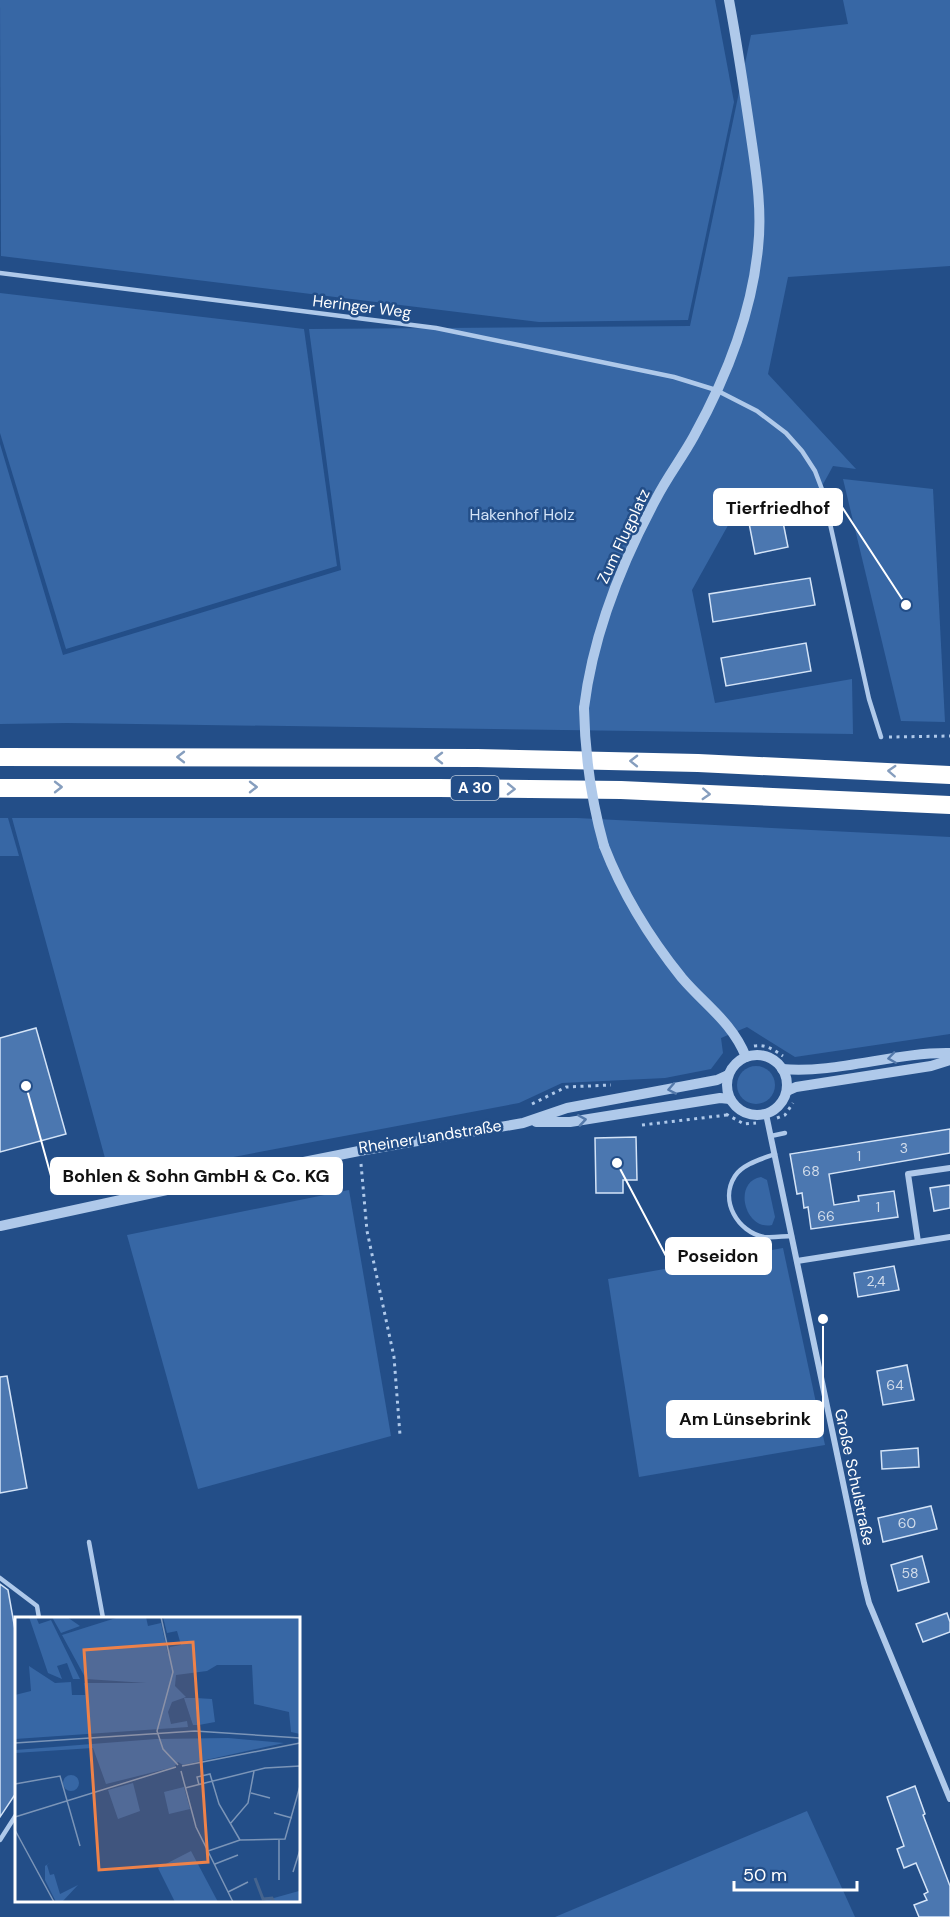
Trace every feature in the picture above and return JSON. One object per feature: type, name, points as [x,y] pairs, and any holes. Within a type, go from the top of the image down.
[{"type":"highway","name":"A 30","points":[[0,757],[477,758],[698,762],[950,774]]},
{"type":"highway","name":"A 30","points":[[0,788],[621,790],[950,805]]},
{"type":"street","name":"Zum Flugplatz","points":[[729,0],[744,85],[760,215],[758,248],[750,294],[737,342],[716,390],[694,436],[656,498],[623,565],[601,624],[588,676],[584,708],[585,747],[594,808],[604,846],[632,907],[657,946],[684,980],[730,1027],[746,1057]]},
{"type":"street","points":[[786,1065],[787,1091],[779,1105],[766,1114],[745,1113],[730,1099],[727,1091],[728,1075],[732,1067],[746,1057],[766,1056],[786,1065],[809,1069],[928,1052],[950,1053]]},
{"type":"street","points":[[787,1091],[796,1087],[931,1066],[950,1060]]},
{"type":"street","name":"Rheiner Landstraße","points":[[523,1123],[567,1108],[717,1080],[728,1075]]},
{"type":"street","name":"Rheiner Landstraße","points":[[0,1226],[359,1151],[523,1123],[570,1122],[720,1098],[730,1099]]},
{"type":"street","name":"Große Schulstraße","points":[[766,1114],[841,1480],[869,1603],[950,1799]]},
{"type":"street","points":[[918,1242],[908,1174],[950,1168]]},
{"type":"street","points":[[797,1261],[950,1238]]},
{"type":"lane","name":"Heringer Weg","points":[[0,273],[436,328],[674,377],[716,390],[757,411],[786,433],[802,451],[815,471],[823,492],[869,699],[881,737]]},
{"type":"lane","points":[[771,1136],[785,1133]]},
{"type":"lane","points":[[775,1154],[750,1164],[735,1176],[729,1195],[733,1214],[744,1228],[764,1237],[792,1236]]},
{"type":"lane","points":[[89,1542],[103,1617]]},
{"type":"lane","points":[[0,1578],[37,1606],[39,1617]]},
{"type":"lane","points":[[0,1840],[15,1817]]},
{"type":"path","points":[[881,737],[950,736]]},
{"type":"path","points":[[760,1045],[772,1049],[786,1065]]},
{"type":"path","points":[[785,1115],[794,1101]]},
{"type":"path","points":[[639,1126],[727,1115],[744,1124]]},
{"type":"path","points":[[359,1151],[367,1231],[394,1357],[400,1435]]},
{"type":"green space","points":[[0,0],[715,0],[734,102],[688,320],[539,322],[1,256]]},
{"type":"green space","name":"Hakenhof Holz","points":[[843,0],[950,0],[950,266],[788,277],[768,374],[856,469],[833,466],[816,497],[736,511],[692,590],[715,703],[852,679],[853,734],[0,724],[0,444],[63,655],[341,570],[309,329],[690,326],[751,35],[848,24]]},
{"type":"green space","points":[[0,293],[304,329],[337,566],[66,649],[0,433]]},
{"type":"green space","points":[[843,479],[933,489],[945,722],[901,721]]},
{"type":"green space","points":[[0,818],[8,818],[19,856],[0,856]]},
{"type":"green space","points":[[12,818],[577,818],[950,837],[950,1034],[795,1057],[747,1027],[721,1038],[723,1053],[711,1069],[665,1078],[562,1083],[519,1103],[111,1180]]},
{"type":"green space","points":[[756,1066],[770,1071],[775,1085],[770,1099],[756,1104],[742,1099],[737,1085],[742,1071]]},
{"type":"green space","points":[[761,1177],[767,1180],[775,1217],[772,1225],[763,1225],[755,1221],[746,1205],[747,1187],[752,1181]]},
{"type":"green space","points":[[349,1190],[391,1436],[198,1489],[127,1235]]},
{"type":"green space","points":[[783,1248],[825,1445],[639,1477],[608,1279]]},
{"type":"green space","points":[[807,1811],[855,1917],[555,1917]]},
{"type":"building","points":[[782,517],[788,547],[755,554],[749,523]]},
{"type":"building","points":[[810,578],[815,605],[713,622],[709,594]]},
{"type":"building","points":[[806,643],[811,671],[726,686],[721,658]]},
{"type":"building","points":[[36,1028],[66,1134],[0,1152],[0,1038]]},
{"type":"building","points":[[950,1129],[950,1153],[829,1174],[834,1205],[859,1201],[858,1196],[894,1191],[898,1217],[811,1229],[808,1207],[804,1208],[802,1193],[797,1194],[790,1154]]},
{"type":"building","points":[[636,1137],[637,1180],[623,1180],[623,1193],[596,1193],[595,1138]]},
{"type":"building","points":[[950,1185],[950,1208],[934,1211],[930,1188]]},
{"type":"building","points":[[894,1266],[899,1290],[858,1297],[854,1273]]},
{"type":"building","points":[[907,1365],[914,1400],[883,1405],[877,1371]]},
{"type":"building","points":[[7,1376],[27,1488],[0,1493],[0,1377]]},
{"type":"building","points":[[918,1448],[919,1467],[882,1469],[881,1451]]},
{"type":"building","points":[[931,1506],[937,1529],[883,1542],[878,1518]]},
{"type":"building","points":[[922,1556],[929,1582],[898,1591],[891,1565]]},
{"type":"building","points":[[0,1584],[8,1590],[15,1629],[15,1794],[0,1817]]},
{"type":"building","points":[[947,1613],[950,1632],[923,1642],[916,1624]]},
{"type":"building","points":[[915,1786],[925,1814],[923,1815],[950,1886],[950,1917],[919,1917],[914,1905],[927,1900],[924,1894],[928,1892],[916,1863],[904,1868],[897,1849],[904,1846],[887,1797]]},
{"type":"place","name":"Tierfriedhof","points":[[906,605]]},
{"type":"place","name":"Bohlen & Sohn GmbH & Co. KG","points":[[26,1086]]},
{"type":"place","name":"Poseidon","points":[[617,1163]]},
{"type":"place","name":"Am Lünsebrink","points":[[823,1319]]}]
